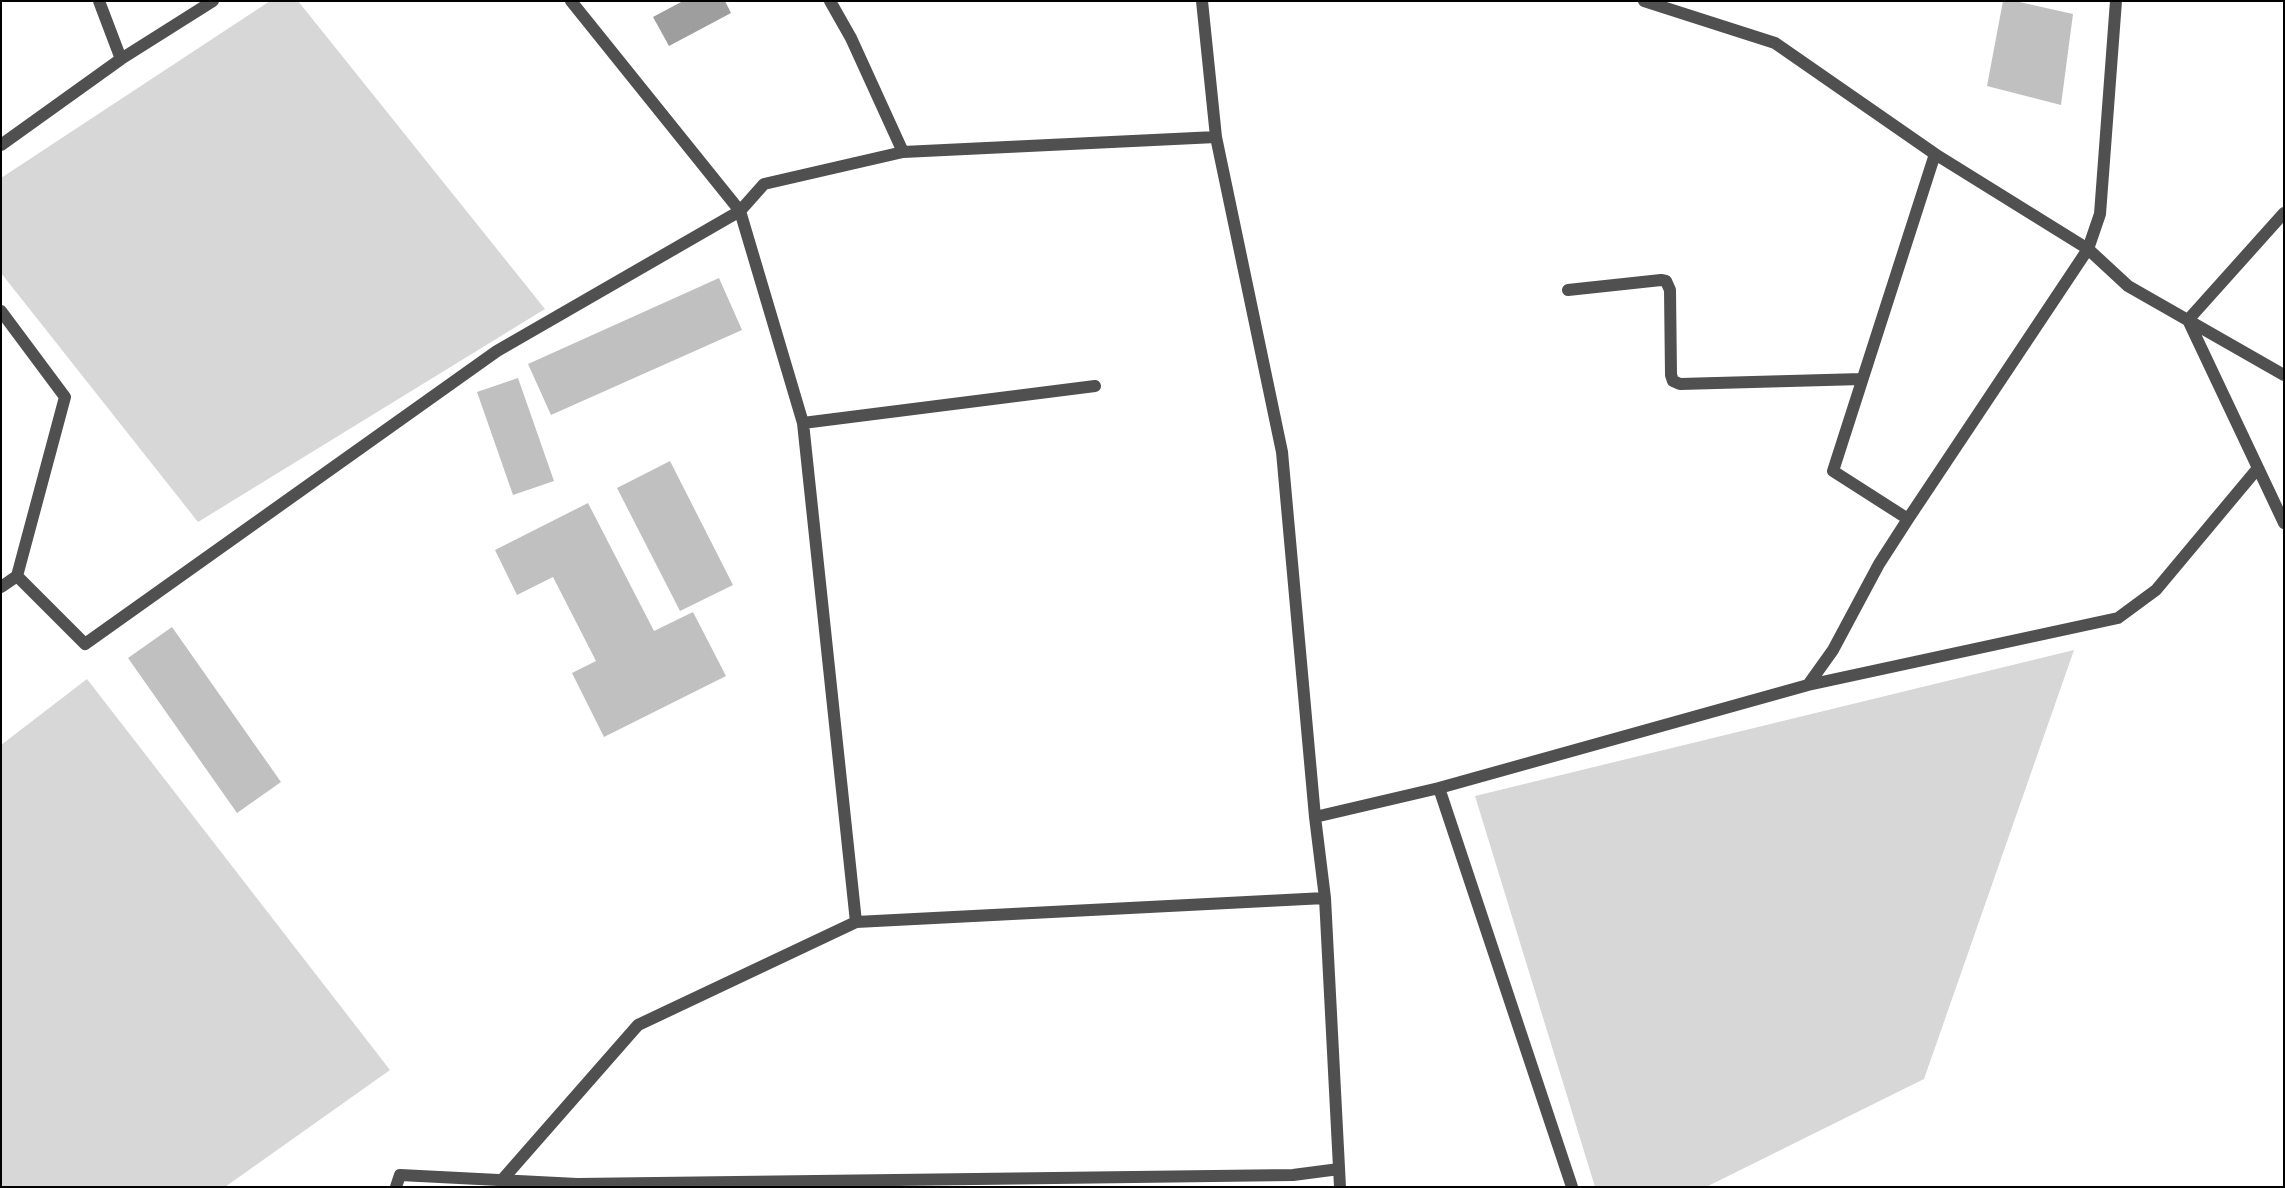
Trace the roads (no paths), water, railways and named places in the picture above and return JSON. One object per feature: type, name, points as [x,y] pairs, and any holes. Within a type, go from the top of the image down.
[{"type":"street","points":[[99,1],[121,59]]},
{"type":"street","points":[[1,144],[121,59],[214,1]]},
{"type":"street","points":[[571,1],[740,211],[803,423],[856,922]]},
{"type":"street","points":[[830,1],[852,38],[904,152]]},
{"type":"street","points":[[1202,1],[1216,137],[1282,452],[1315,817],[1325,898],[1340,1187]]},
{"type":"street","points":[[1644,1],[1775,44],[1936,154],[2088,249],[2128,286],[2284,375]]},
{"type":"street","points":[[1808,685],[1834,650],[1879,564],[2088,249],[2100,214],[2116,1]]},
{"type":"street","points":[[17,576],[85,644],[497,352],[740,211],[764,184],[904,152],[1216,137]]},
{"type":"street","points":[[1908,519],[1833,471],[1936,154]]},
{"type":"street","points":[[2188,320],[2284,214]]},
{"type":"street","points":[[1568,290],[1666,281],[1670,290],[1671,376],[1673,380],[1680,384],[1862,379]]},
{"type":"street","points":[[1,311],[65,397],[17,576],[1,587]]},
{"type":"street","points":[[2188,320],[2284,524]]},
{"type":"street","points":[[803,423],[1095,386]]},
{"type":"street","points":[[1315,817],[1439,788],[1808,685],[2118,618],[2156,590],[2258,468]]},
{"type":"street","points":[[1439,788],[1572,1187]]},
{"type":"street","points":[[502,1180],[638,1025],[856,922],[1325,898]]},
{"type":"street","points":[[396,1187],[400,1175],[577,1184],[1293,1175],[1339,1169]]}]
